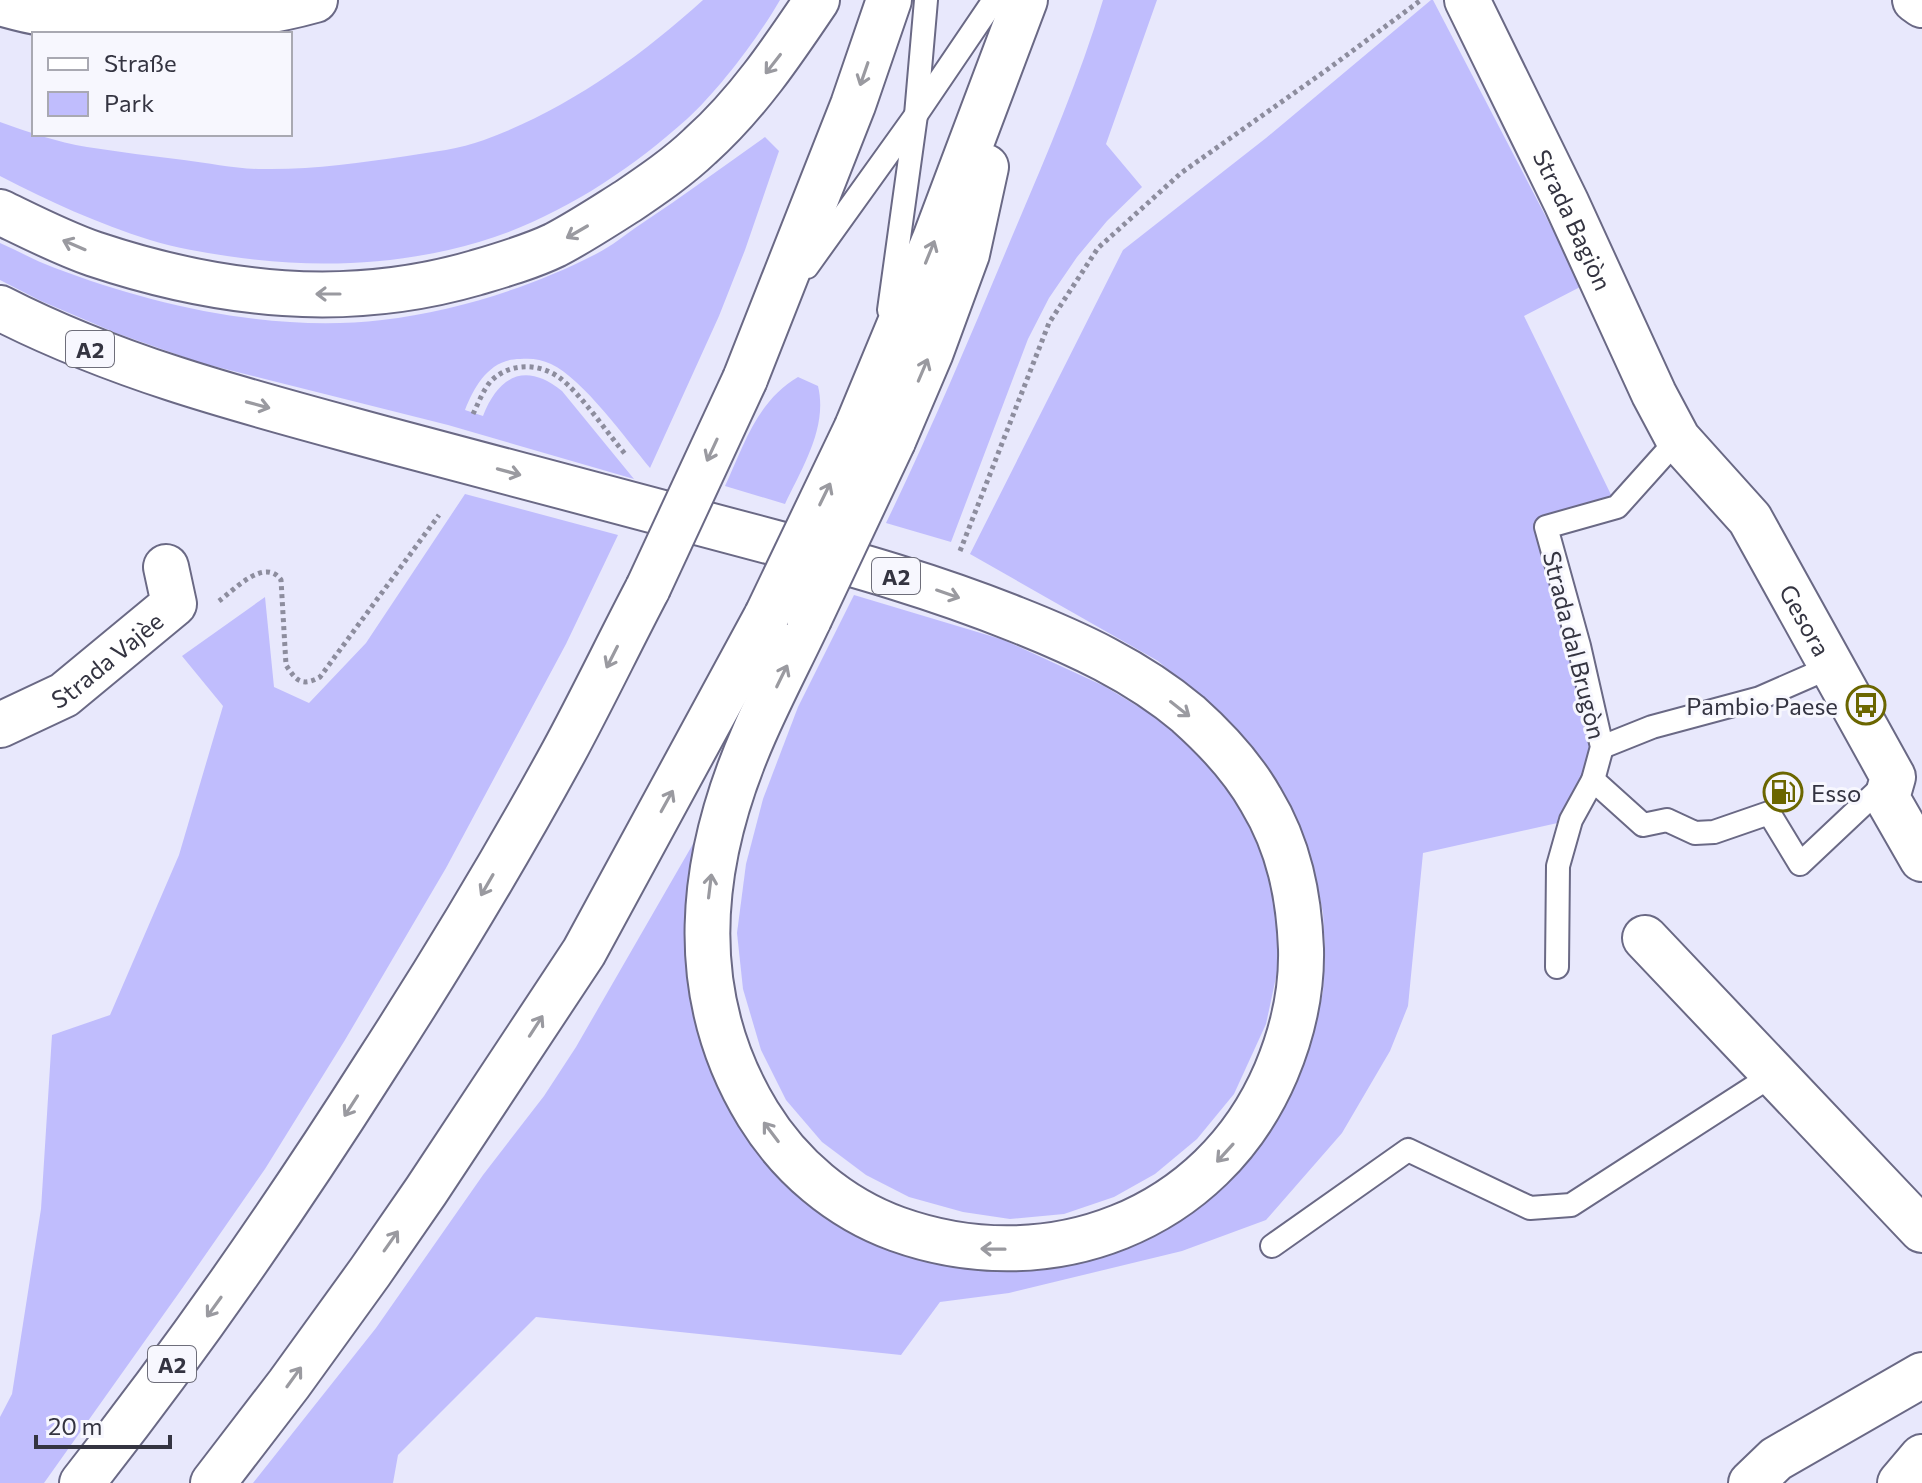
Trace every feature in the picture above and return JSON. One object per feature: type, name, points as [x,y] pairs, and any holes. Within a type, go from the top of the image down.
[{"type":"main road","points":[[0,3],[43,14],[139,21],[232,17],[315,0]]},
{"type":"main road","points":[[0,212],[92,253],[206,284],[324,295],[379,293],[442,283],[503,265],[555,244],[656,182],[701,146],[744,101],[780,56],[817,0]]},
{"type":"main road","name":"A2","points":[[82,1483],[138,1410],[317,1159],[445,959],[562,754],[648,588],[749,369],[853,105],[889,0]]},
{"type":"main road","name":"Strada Bagiòn","points":[[1467,0],[1678,439]]},
{"type":"main road","points":[[1915,0],[1922,5]]},
{"type":"main road","name":"A2","points":[[0,308],[129,364],[237,399],[870,568],[961,598],[1086,649],[1139,678],[1187,714],[1228,754],[1245,777],[1261,800],[1286,853],[1300,910],[1302,971],[1287,1045],[1269,1089],[1249,1123],[1225,1154],[1164,1204],[1133,1222],[1096,1237],[1057,1246],[979,1248],[938,1241],[898,1229],[863,1215],[831,1195],[798,1166],[768,1130],[741,1086],[724,1045],[713,1001],[708,953],[707,911],[723,821],[754,732],[788,617],[872,424],[931,352],[967,254],[1013,5]]},
{"type":"main road","name":"Gesora","points":[[1678,439],[1750,519],[1833,666],[1908,774],[1887,798],[1922,859]]},
{"type":"main road","name":"Strada Vajèe","points":[[0,725],[64,695],[170,585]]},
{"type":"main road","name":"A2","points":[[213,1483],[346,1305],[426,1191],[584,952],[788,617]]},
{"type":"main road","points":[[1645,938],[1922,1230]]},
{"type":"main road","points":[[1751,1483],[1776,1459],[1922,1375]]},
{"type":"main road","points":[[1900,1483],[1922,1457]]},
{"type":"lane","points":[[872,424],[916,115],[926,0]]},
{"type":"lane","points":[[749,369],[787,298],[823,242],[916,115],[1013,5]]},
{"type":"lane","name":"Strada dal Brugòn","points":[[1557,967],[1558,866],[1571,820],[1593,780],[1602,747],[1579,646],[1546,527],[1617,507],[1678,439]]},
{"type":"lane","points":[[1602,747],[1652,727],[1760,698],[1833,666]]},
{"type":"lane","points":[[1593,780],[1643,825],[1667,820],[1695,833],[1714,832],[1769,813],[1800,864],[1908,774]]},
{"type":"lane","points":[[1272,1246],[1408,1150],[1530,1208],[1571,1205],[1774,1074]]},
{"type":"path","points":[[959,554],[1049,323],[1098,248],[1181,173],[1421,0]]},
{"type":"path","points":[[473,414],[490,382],[504,372],[524,366],[541,369],[559,377],[574,392],[631,462]]},
{"type":"path","points":[[170,585],[197,617],[260,571],[276,573],[281,580],[286,665],[300,682],[311,682],[320,677],[439,515]]},
{"type":"green space","points":[[703,0],[780,0],[725,79],[664,139],[590,192],[536,221],[448,250],[386,260],[322,264],[208,253],[159,243],[112,227],[0,176],[0,122],[32,133],[32,136],[87,147],[252,169],[334,166],[446,150],[484,140],[544,114],[600,80],[653,42]]},
{"type":"green space","points":[[1103,0],[1157,0],[1106,144],[1142,187],[1107,221],[1049,298],[1028,339],[951,542],[886,523],[950,382],[1048,150]]},
{"type":"green space","points":[[1431,0],[1582,286],[1524,316],[1617,507],[1547,527],[1602,747],[1571,820],[1423,853],[1408,1006],[1390,1051],[1342,1133],[1266,1220],[1182,1251],[1009,1293],[940,1302],[901,1355],[536,1317],[398,1455],[393,1483],[253,1483],[376,1328],[483,1175],[544,1096],[576,1047],[697,837],[701,838],[706,1050],[722,1098],[749,1140],[782,1180],[825,1214],[1074,1259],[1297,1079],[1323,992],[1323,913],[1314,868],[1298,821],[1267,766],[1221,715],[1158,661],[970,554],[1123,250],[1266,138]]},
{"type":"green space","points":[[765,137],[779,151],[745,250],[719,316],[650,468],[577,382],[543,361],[524,359],[500,363],[479,383],[465,410],[483,416],[497,391],[506,382],[525,375],[537,377],[562,391],[634,479],[448,425],[201,363],[116,333],[0,280],[0,243],[93,282],[174,305],[216,313],[300,323],[342,323],[437,311],[519,287],[596,254]]},
{"type":"green space","points":[[798,377],[818,386],[819,417],[812,447],[785,504],[725,486],[762,411],[772,398]]},
{"type":"green space","points":[[465,494],[618,535],[566,644],[446,868],[265,1169],[44,1483],[0,1483],[0,1417],[12,1394],[41,1209],[52,1035],[110,1015],[179,855],[223,706],[182,656],[265,597],[274,687],[309,703],[366,643]]},
{"type":"green space","points":[[854,595],[1004,640],[1104,686],[1159,719],[1202,759],[1236,801],[1260,850],[1277,907],[1278,968],[1266,1024],[1234,1094],[1197,1139],[1155,1174],[1114,1197],[1064,1214],[1010,1219],[963,1212],[909,1197],[866,1175],[822,1142],[786,1100],[761,1050],[743,989],[737,933],[746,864],[763,799],[798,707]]},
{"type":"place","name":"Pambio Paese","points":[[1866,705]]},
{"type":"place","name":"Esso","points":[[1783,792]]}]
